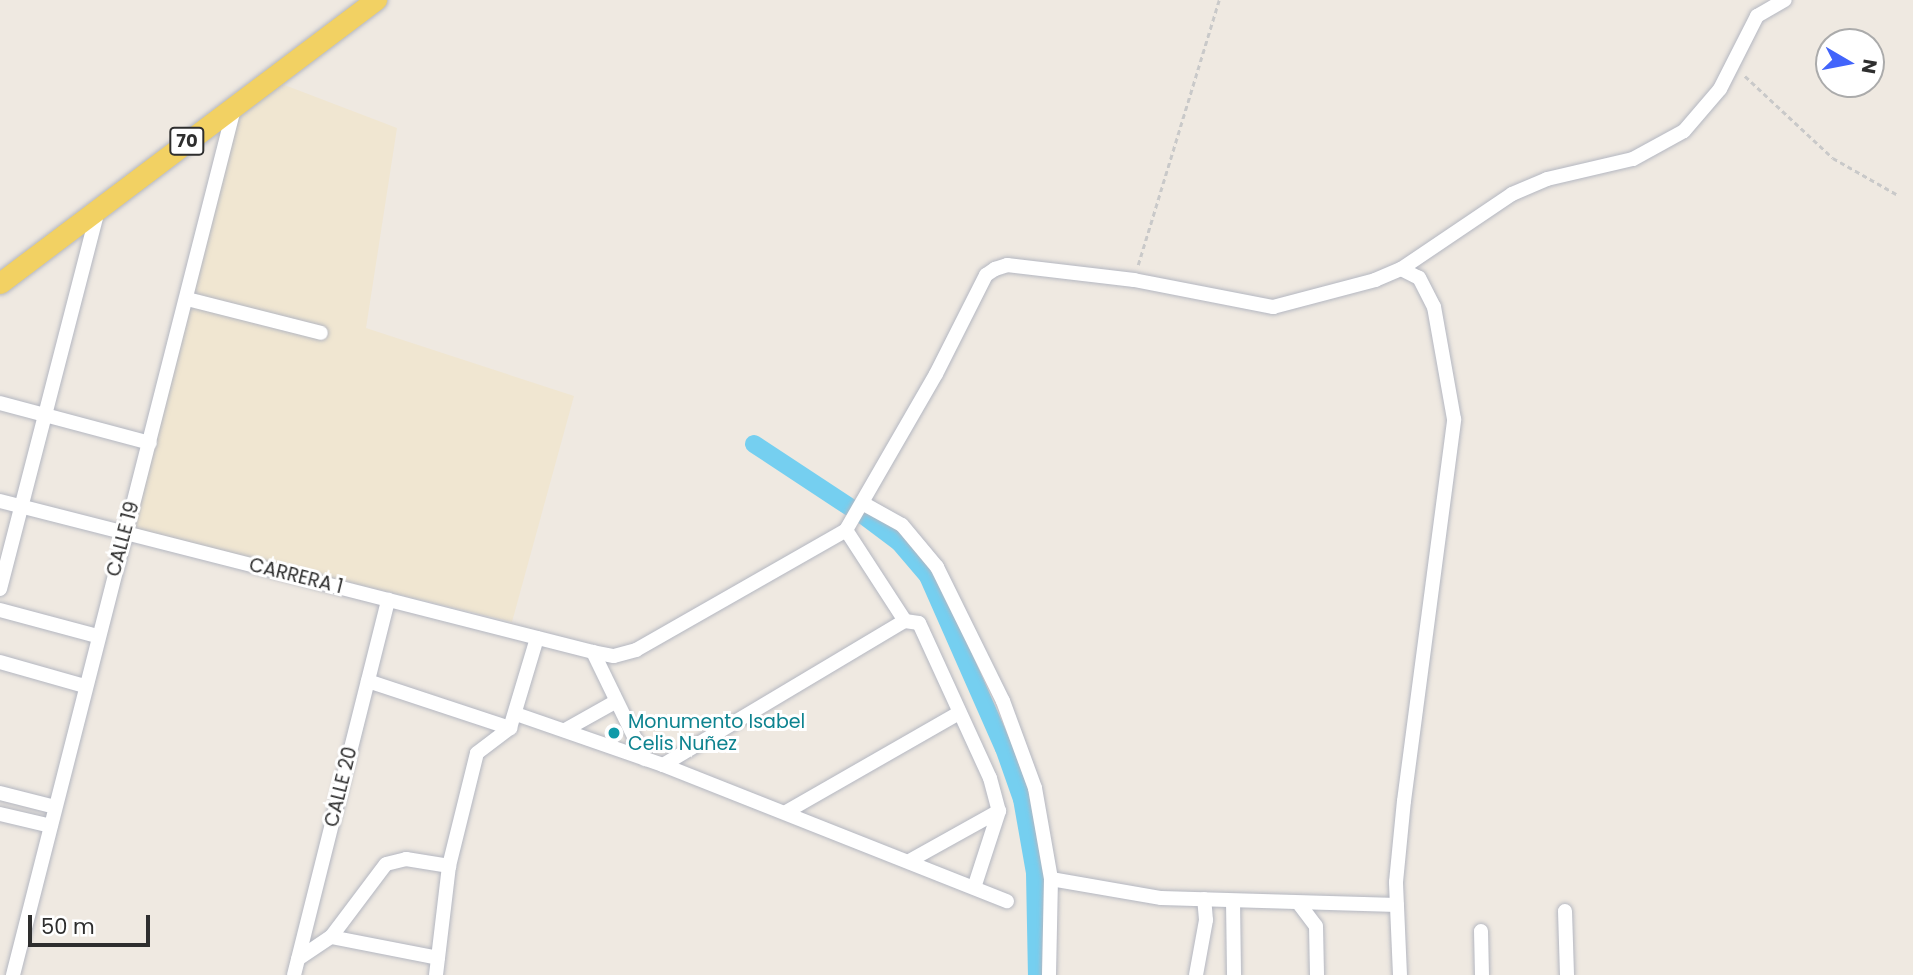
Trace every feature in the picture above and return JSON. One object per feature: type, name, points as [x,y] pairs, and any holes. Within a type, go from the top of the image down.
[{"type":"main road","name":"70","points":[[0,283],[376,0]]},
{"type":"street","points":[[905,621],[846,530],[864,503],[986,275],[1007,265],[1134,280],[1273,307],[1293,305],[1401,269],[1512,194],[1566,173],[1618,165],[1660,147],[1684,131],[1720,89],[1757,16],[1785,0]]},
{"type":"street","name":"CALLE 19","points":[[12,975],[235,104]]},
{"type":"street","points":[[0,589],[42,413],[97,211]]},
{"type":"street","points":[[1400,975],[1397,905],[1404,801],[1454,419],[1434,307],[1419,278],[1401,269]]},
{"type":"street","points":[[187,299],[321,332]]},
{"type":"street","points":[[0,403],[150,443]]},
{"type":"street","name":"CARRERA 1","points":[[0,501],[614,656],[658,639],[846,530]]},
{"type":"street","points":[[864,503],[902,525],[937,566],[1003,701],[1035,788],[1051,879],[1049,975]]},
{"type":"street","name":"CALLE 20","points":[[294,975],[388,600]]},
{"type":"street","points":[[0,610],[97,636]]},
{"type":"street","points":[[663,765],[905,621],[919,623],[990,778],[999,811],[975,885]]},
{"type":"street","points":[[436,975],[449,866],[477,752],[513,721],[537,638]]},
{"type":"street","points":[[593,652],[645,759]]},
{"type":"street","points":[[0,662],[84,686]]},
{"type":"street","points":[[368,681],[513,721],[565,730],[911,860],[975,885],[1007,901]]},
{"type":"street","points":[[565,730],[615,702]]},
{"type":"street","points":[[786,812],[959,713]]},
{"type":"street","points":[[0,793],[55,807]]},
{"type":"street","points":[[911,860],[999,811]]},
{"type":"street","points":[[0,814],[51,826]]},
{"type":"street","points":[[298,959],[331,937],[386,864],[406,859],[449,866]]},
{"type":"street","points":[[1051,879],[1117,892],[1203,899],[1300,905],[1397,905]]},
{"type":"street","points":[[1196,975],[1206,920],[1203,899]]},
{"type":"street","points":[[1233,901],[1234,975]]},
{"type":"street","points":[[1300,905],[1316,926],[1317,975]]},
{"type":"street","points":[[1565,911],[1567,975]]},
{"type":"street","points":[[1481,931],[1482,975]]},
{"type":"street","points":[[331,937],[438,958]]},
{"type":"path","points":[[1134,280],[1219,0]]},
{"type":"path","points":[[1732,64],[1833,158],[1896,194]]},
{"type":"shaded area","points":[[274,81],[397,128],[366,328],[574,396],[512,622],[127,528],[235,104]]},
{"type":"waterway","points":[[754,444],[851,508]]},
{"type":"waterway","points":[[863,515],[899,542],[928,576],[1004,748],[1022,799],[1035,873],[1037,975]]},
{"type":"place","name":"Monumento Isabel Celis Nuñez","points":[[614,733]]}]
